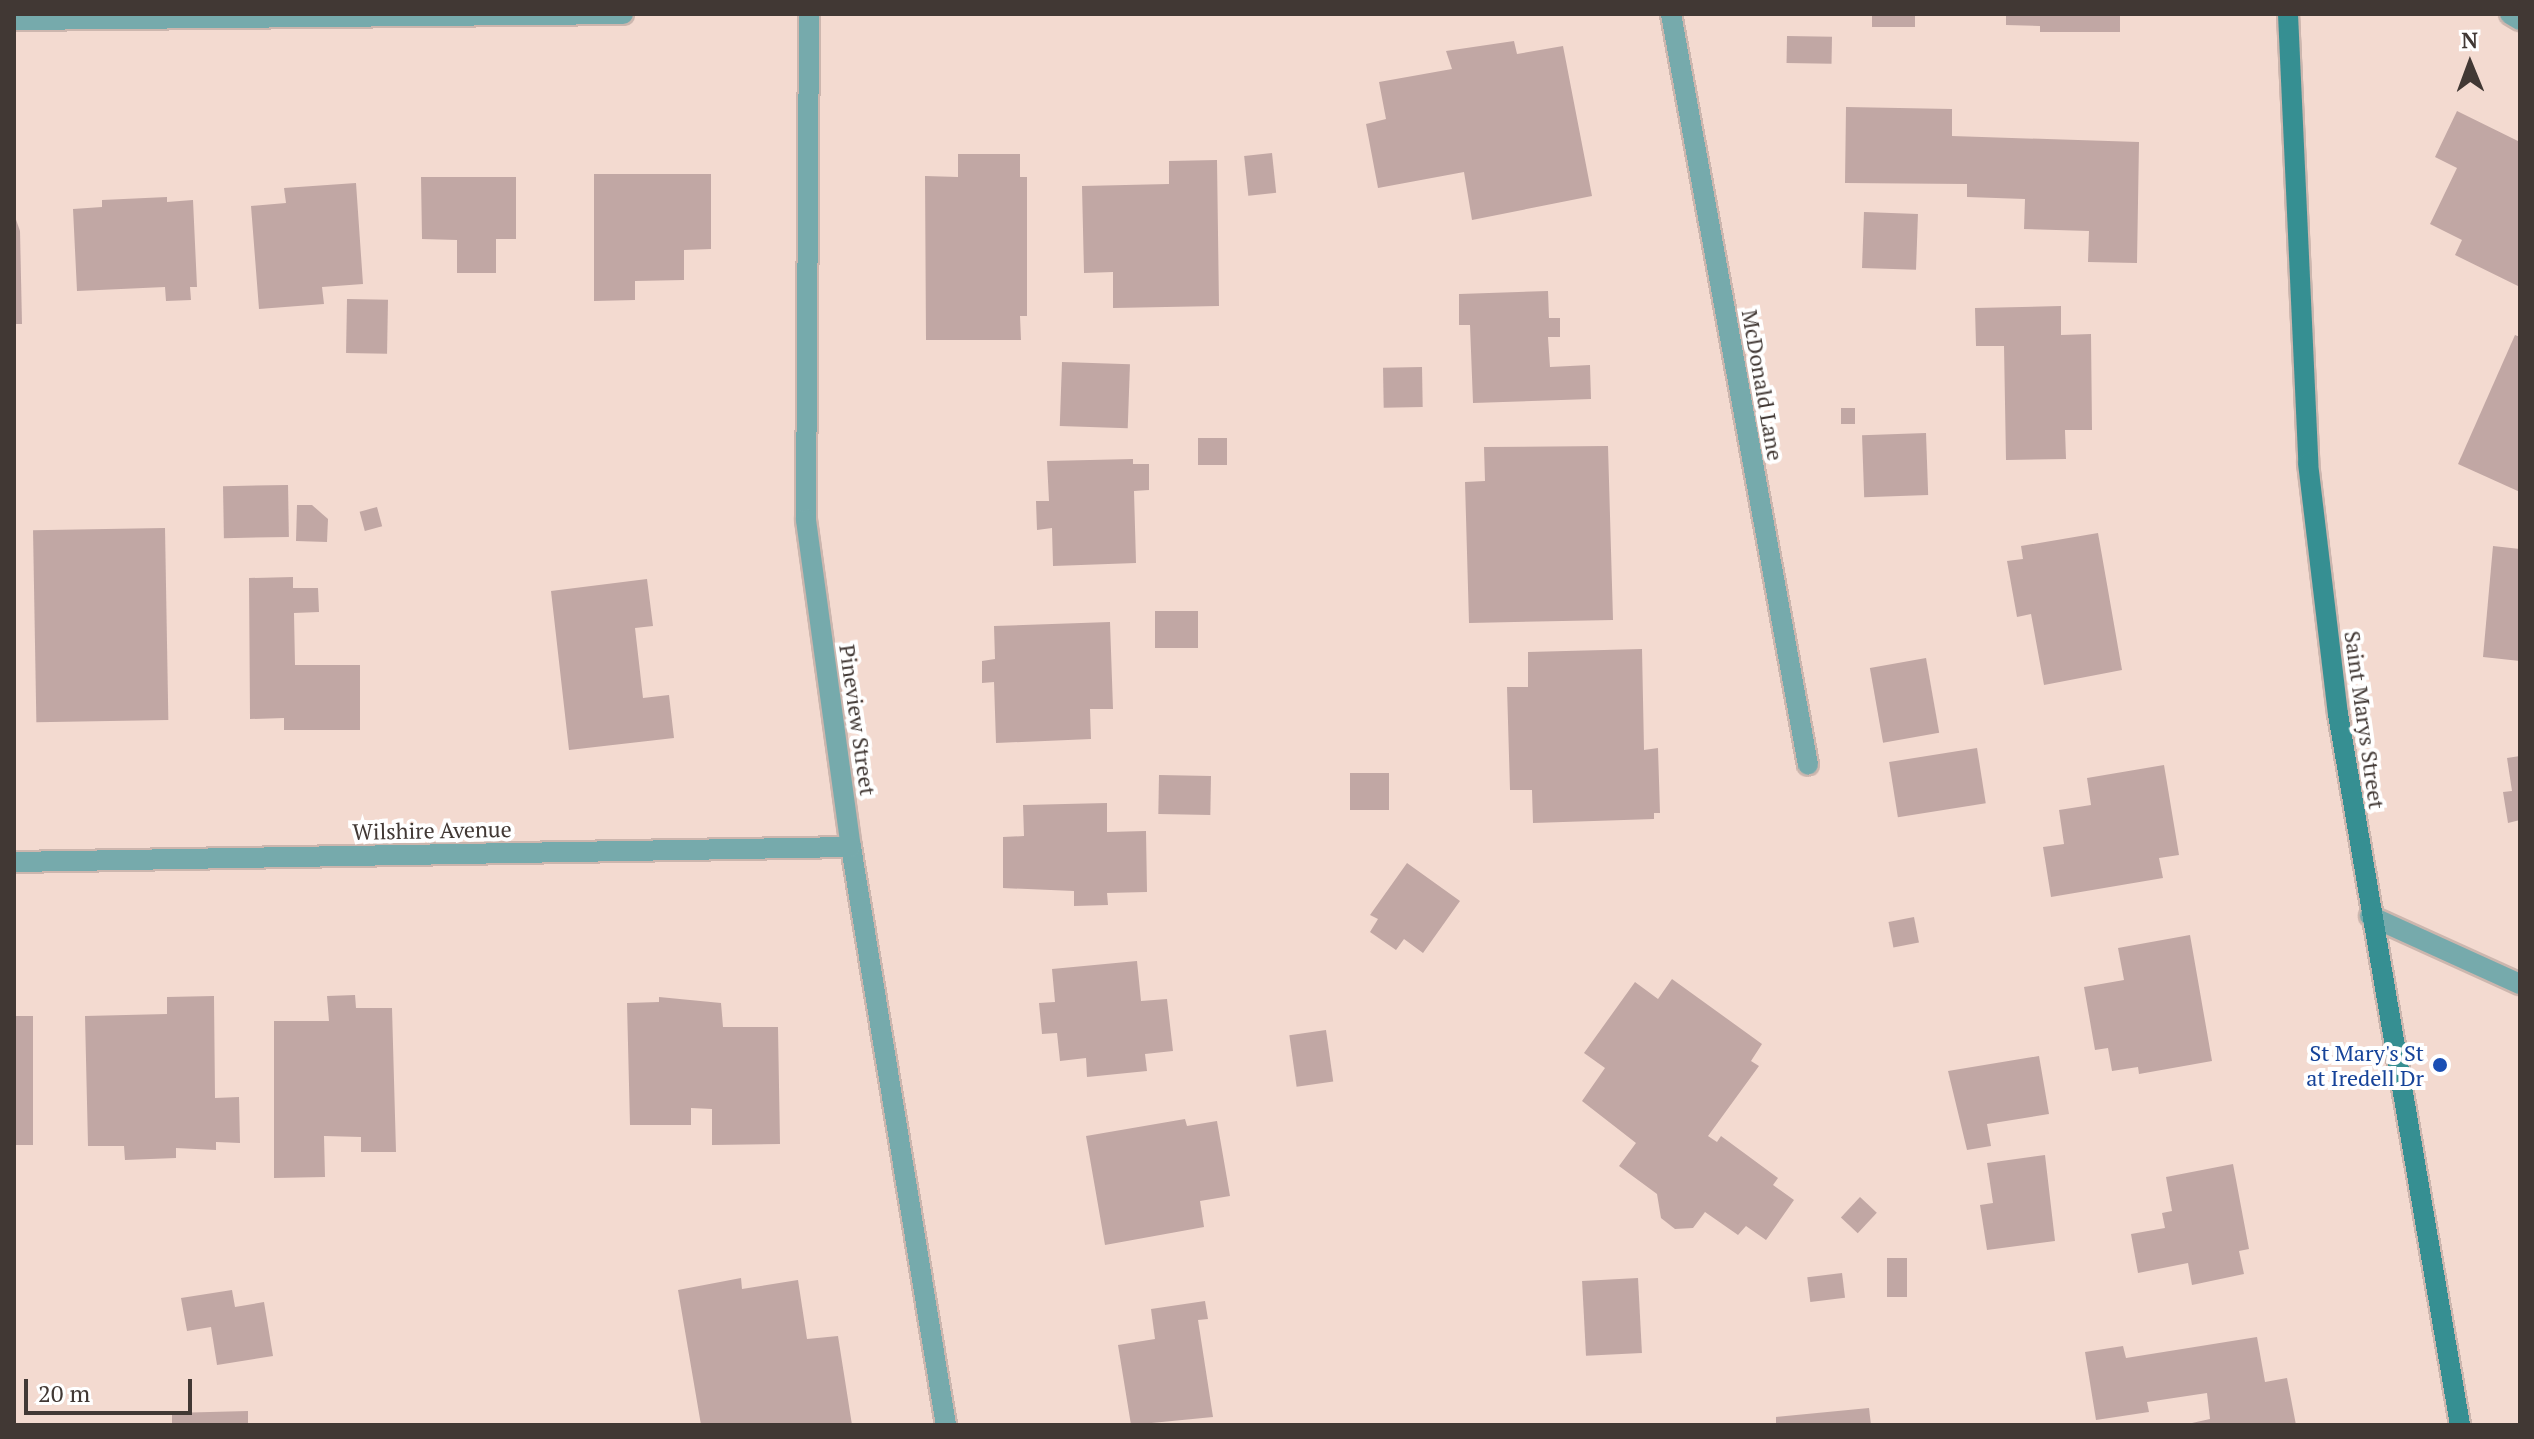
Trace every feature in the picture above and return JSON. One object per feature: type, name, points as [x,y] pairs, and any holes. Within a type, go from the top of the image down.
[{"type":"main road","name":"Saint Marys Street","points":[[2288,14],[2308,463],[2338,714],[2370,916],[2460,1425]]},
{"type":"street","points":[[14,20],[623,14]]},
{"type":"street","name":"Pineview Street","points":[[809,14],[806,520],[851,847],[946,1425]]},
{"type":"street","name":"McDonald Lane","points":[[1671,14],[1808,765]]},
{"type":"street","points":[[2510,14],[2520,20]]},
{"type":"street","name":"Wilshire Avenue","points":[[14,862],[851,847]]},
{"type":"street","points":[[2370,916],[2520,984]]},
{"type":"building","points":[[1872,14],[1915,14],[1915,27],[1872,27]]},
{"type":"building","points":[[2006,14],[2120,14],[2120,32],[2040,32],[2040,26],[2006,25]]},
{"type":"building","points":[[1787,36],[1832,37],[1832,64],[1787,63]]},
{"type":"building","points":[[1514,41],[1517,54],[1563,46],[1592,196],[1472,220],[1464,172],[1378,188],[1366,124],[1386,119],[1379,82],[1452,69],[1446,51]]},
{"type":"building","points":[[1846,107],[1952,109],[1952,136],[2139,142],[2137,263],[2088,262],[2089,231],[2024,229],[2025,199],[1967,197],[1967,184],[1845,183]]},
{"type":"building","points":[[2457,111],[2520,142],[2520,287],[2455,255],[2462,240],[2430,224],[2457,168],[2435,157]]},
{"type":"building","points":[[1272,153],[1276,193],[1248,196],[1244,156]]},
{"type":"building","points":[[958,154],[1020,154],[1020,177],[1027,177],[1027,316],[1020,316],[1021,340],[926,340],[925,176],[958,177]]},
{"type":"building","points":[[1217,160],[1219,306],[1113,308],[1113,272],[1084,273],[1082,186],[1169,184],[1169,161]]},
{"type":"building","points":[[594,174],[711,174],[711,249],[684,250],[684,280],[635,281],[635,300],[594,301]]},
{"type":"building","points":[[421,177],[516,177],[516,239],[496,239],[496,273],[457,273],[457,240],[422,239]]},
{"type":"building","points":[[356,183],[363,284],[322,287],[324,304],[259,309],[251,206],[286,203],[284,188]]},
{"type":"building","points":[[167,197],[167,202],[193,200],[197,287],[190,287],[191,300],[166,301],[165,287],[77,291],[73,209],[102,207],[102,200]]},
{"type":"building","points":[[1864,212],[1918,214],[1916,270],[1862,268]]},
{"type":"building","points":[[14,214],[20,231],[22,324],[14,324]]},
{"type":"building","points":[[1548,291],[1549,318],[1560,318],[1560,337],[1548,337],[1550,367],[1590,365],[1591,399],[1473,403],[1470,325],[1459,325],[1459,294]]},
{"type":"building","points":[[347,299],[388,300],[387,354],[346,353]]},
{"type":"building","points":[[2061,306],[2061,335],[2091,334],[2092,430],[2065,430],[2066,459],[2006,460],[2004,346],[1976,346],[1975,308]]},
{"type":"building","points":[[2515,335],[2520,337],[2520,492],[2458,464]]},
{"type":"building","points":[[1062,362],[1130,364],[1128,428],[1060,426]]},
{"type":"building","points":[[1422,367],[1423,407],[1384,408],[1383,368]]},
{"type":"building","points":[[1841,408],[1855,408],[1855,424],[1841,424]]},
{"type":"building","points":[[1926,433],[1928,495],[1864,497],[1862,435]]},
{"type":"building","points":[[1198,438],[1227,438],[1227,465],[1198,465]]},
{"type":"building","points":[[1608,446],[1613,620],[1469,623],[1465,482],[1485,481],[1484,447]]},
{"type":"building","points":[[1133,459],[1133,464],[1149,464],[1149,490],[1134,491],[1136,563],[1053,566],[1052,528],[1037,530],[1036,501],[1049,501],[1047,461]]},
{"type":"building","points":[[288,485],[289,537],[224,538],[223,486]]},
{"type":"building","points":[[297,505],[312,505],[328,519],[327,542],[296,541]]},
{"type":"building","points":[[377,507],[382,526],[365,531],[360,512]]},
{"type":"building","points":[[165,528],[168,720],[36,722],[33,530]]},
{"type":"building","points":[[2098,533],[2122,670],[2044,685],[2031,614],[2017,617],[2007,561],[2023,559],[2021,546]]},
{"type":"building","points":[[2493,546],[2520,549],[2520,661],[2483,657]]},
{"type":"building","points":[[293,577],[293,588],[318,588],[319,612],[294,613],[295,665],[360,665],[360,730],[284,730],[284,718],[250,719],[249,578]]},
{"type":"building","points":[[647,579],[653,626],[635,628],[643,698],[669,695],[674,738],[569,750],[551,591]]},
{"type":"building","points":[[1155,611],[1198,611],[1198,648],[1155,648]]},
{"type":"building","points":[[1110,622],[1113,709],[1090,709],[1091,739],[996,743],[994,682],[982,683],[982,661],[995,659],[994,626]]},
{"type":"building","points":[[1642,649],[1644,750],[1658,748],[1660,813],[1654,813],[1654,819],[1533,823],[1532,790],[1510,790],[1507,687],[1528,687],[1528,652]]},
{"type":"building","points":[[1926,658],[1939,733],[1883,743],[1870,668]]},
{"type":"building","points":[[1977,748],[1986,803],[1898,817],[1889,762]]},
{"type":"building","points":[[2520,756],[2520,820],[2508,823],[2503,792],[2512,791],[2507,758]]},
{"type":"building","points":[[2164,765],[2179,855],[2159,858],[2163,878],[2051,897],[2043,847],[2064,844],[2059,810],[2091,805],[2087,778]]},
{"type":"building","points":[[1350,773],[1389,773],[1389,810],[1350,810]]},
{"type":"building","points":[[1159,775],[1211,776],[1210,815],[1158,814]]},
{"type":"building","points":[[1107,803],[1107,832],[1146,831],[1147,892],[1107,893],[1108,905],[1074,906],[1074,891],[1003,888],[1003,837],[1024,836],[1023,805]]},
{"type":"building","points":[[1407,863],[1460,901],[1423,953],[1404,939],[1396,950],[1370,932],[1378,919],[1370,915]]},
{"type":"building","points":[[1914,917],[1919,943],[1893,947],[1888,922]]},
{"type":"building","points":[[2190,935],[2212,1061],[2139,1074],[2138,1067],[2112,1071],[2108,1048],[2095,1050],[2084,987],[2124,980],[2118,948]]},
{"type":"building","points":[[1137,961],[1141,1001],[1167,999],[1173,1051],[1145,1054],[1147,1071],[1087,1077],[1086,1058],[1060,1061],[1057,1033],[1042,1034],[1039,1003],[1055,1002],[1052,969]]},
{"type":"building","points":[[1672,979],[1762,1044],[1751,1061],[1759,1066],[1708,1136],[1717,1142],[1721,1136],[1778,1178],[1773,1185],[1794,1200],[1766,1240],[1746,1226],[1738,1235],[1705,1212],[1693,1228],[1675,1229],[1661,1218],[1657,1194],[1619,1166],[1636,1143],[1582,1101],[1605,1068],[1584,1053],[1635,982],[1658,999]]},
{"type":"building","points":[[355,995],[356,1008],[392,1008],[396,1152],[361,1152],[361,1137],[324,1136],[325,1177],[274,1178],[274,1021],[329,1021],[327,996]]},
{"type":"building","points":[[214,996],[215,1098],[239,1097],[240,1143],[216,1142],[216,1150],[176,1148],[176,1158],[125,1160],[124,1146],[88,1146],[85,1016],[167,1014],[167,997]]},
{"type":"building","points":[[659,997],[721,1003],[723,1027],[778,1027],[780,1144],[712,1145],[712,1109],[691,1108],[691,1125],[630,1125],[627,1003],[659,1002]]},
{"type":"building","points":[[14,1016],[33,1016],[33,1145],[14,1145]]},
{"type":"building","points":[[1326,1030],[1333,1081],[1297,1087],[1289,1035]]},
{"type":"building","points":[[2039,1056],[2049,1114],[1987,1124],[1991,1146],[1967,1150],[1948,1071]]},
{"type":"building","points":[[1185,1119],[1187,1126],[1217,1121],[1230,1196],[1200,1201],[1204,1227],[1105,1245],[1086,1136]]},
{"type":"building","points":[[2045,1155],[2055,1241],[1987,1250],[1980,1205],[1993,1203],[1987,1163]]},
{"type":"building","points":[[2233,1164],[2249,1249],[2239,1251],[2244,1274],[2192,1285],[2188,1263],[2138,1273],[2131,1234],[2165,1228],[2162,1213],[2172,1211],[2166,1177]]},
{"type":"building","points":[[1860,1197],[1877,1213],[1858,1233],[1841,1217]]},
{"type":"building","points":[[1887,1258],[1907,1258],[1907,1297],[1887,1297]]},
{"type":"building","points":[[1842,1273],[1845,1298],[1810,1302],[1807,1277]]},
{"type":"building","points":[[741,1278],[742,1289],[798,1280],[807,1339],[838,1336],[852,1425],[701,1425],[678,1290]]},
{"type":"building","points":[[1638,1278],[1642,1353],[1586,1356],[1582,1281]]},
{"type":"building","points":[[232,1290],[235,1307],[264,1302],[273,1356],[217,1365],[211,1327],[187,1331],[181,1298]]},
{"type":"building","points":[[1205,1301],[1208,1319],[1198,1320],[1213,1417],[1131,1425],[1118,1345],[1155,1339],[1151,1309]]},
{"type":"building","points":[[2257,1337],[2265,1382],[2287,1378],[2296,1425],[2183,1425],[2210,1419],[2207,1393],[2147,1402],[2149,1412],[2096,1420],[2085,1352],[2123,1346],[2126,1358]]},
{"type":"building","points":[[1869,1408],[1871,1425],[1776,1425],[1776,1417]]},
{"type":"building","points":[[248,1411],[248,1425],[172,1425],[172,1413]]},
{"type":"place","name":"St Mary's St at Iredell Dr","points":[[2440,1065]]}]
